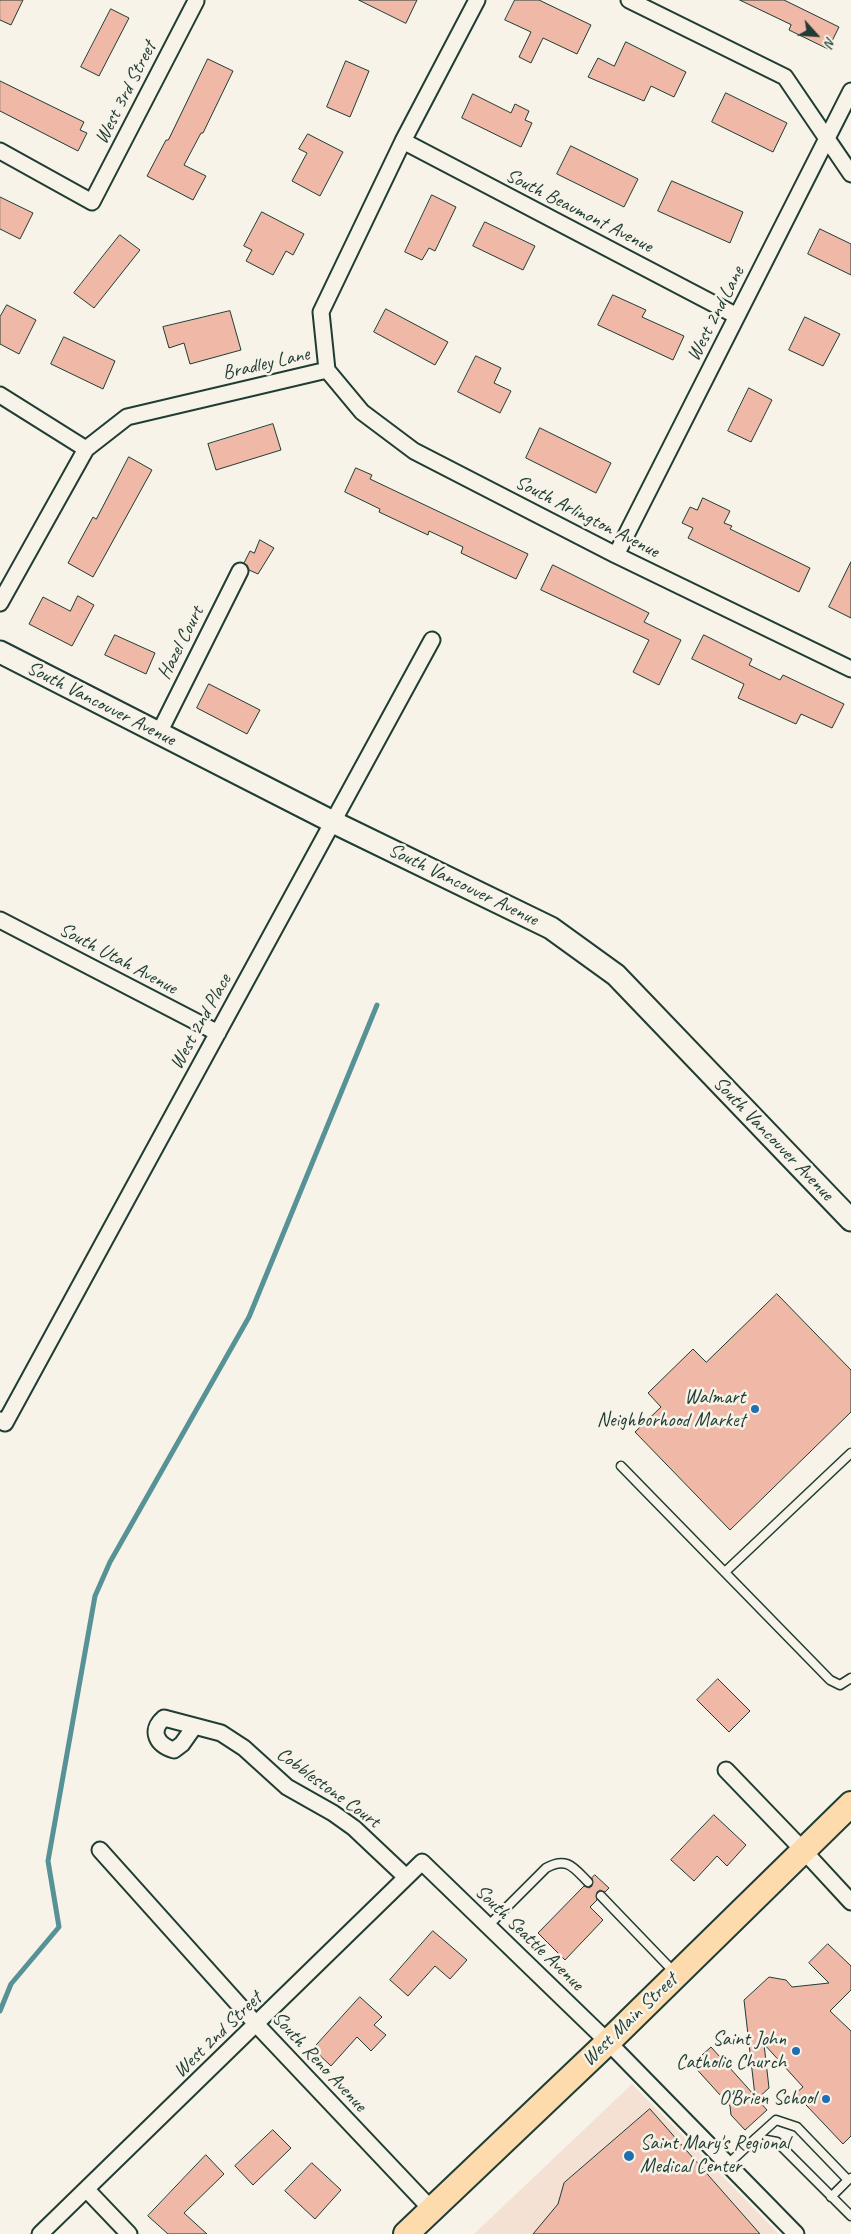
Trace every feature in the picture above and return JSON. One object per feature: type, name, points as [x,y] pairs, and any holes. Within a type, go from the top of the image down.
[{"type":"main road","name":"West Main Street","points":[[406,2234],[608,2042],[851,1804]]},
{"type":"street","name":"Bradley Lane","points":[[0,603],[86,449],[127,417],[327,370],[321,312],[403,141],[477,0]]},
{"type":"street","points":[[629,0],[785,77],[826,140],[851,174]]},
{"type":"street","name":"West 3rd Street","points":[[0,151],[92,202],[196,1]]},
{"type":"street","name":"West 2nd Lane","points":[[616,555],[851,91]]},
{"type":"street","name":"South Beaumont Avenue","points":[[403,141],[737,316]]},
{"type":"street","name":"South Arlington Avenue","points":[[327,370],[362,412],[414,451],[616,555],[851,669]]},
{"type":"street","points":[[0,395],[86,449]]},
{"type":"street","name":"Hazel Court","points":[[158,733],[240,572]]},
{"type":"street","name":"West 2nd Place","points":[[2,1422],[218,1033],[432,640]]},
{"type":"street","name":"South Vancouver Avenue","points":[[0,652],[333,822],[551,928],[616,975],[851,1220]]},
{"type":"street","name":"South Utah Avenue","points":[[0,920],[218,1033]]},
{"type":"street","name":"Cobblestone Court","points":[[194,1728],[205,1728],[221,1734],[244,1748],[287,1788],[333,1813],[354,1828],[406,1877]]},
{"type":"street","points":[[726,1770],[851,1902]]},
{"type":"street","name":"South Reno Avenue","points":[[100,1850],[257,2025],[432,2210]]},
{"type":"street","name":"West 2nd Street","points":[[40,2234],[257,2025],[422,1862]]},
{"type":"street","name":"South Seattle Avenue","points":[[422,1862],[608,2042],[796,2234]]},
{"type":"street","points":[[87,2190],[129,2234]]},
{"type":"lane","points":[[725,1572],[851,1452]]},
{"type":"lane","points":[[621,1466],[830,1680],[840,1685],[851,1678]]},
{"type":"lane","points":[[488,1926],[546,1868],[554,1864],[560,1862],[573,1867],[588,1882]]},
{"type":"lane","points":[[601,1896],[676,1974]]},
{"type":"lane","points":[[728,2164],[776,2120],[797,2126],[850,2179],[831,2197]]},
{"type":"lane","points":[[756,2138],[777,2142],[851,2216]]},
{"type":"shaded area","name":"Saint Mary's Regional Medical Center","points":[[632,2084],[779,2234],[474,2234]]},
{"type":"building","points":[[0,0],[23,0],[11,25],[0,20]]},
{"type":"building","points":[[359,0],[417,0],[406,23]]},
{"type":"building","points":[[515,0],[539,0],[591,25],[577,54],[543,38],[531,63],[519,57],[531,32],[505,20]]},
{"type":"building","points":[[740,0],[784,0],[839,27],[828,49],[789,30],[791,25]]},
{"type":"building","points":[[111,9],[129,18],[99,76],[81,67]]},
{"type":"building","points":[[626,42],[686,72],[674,97],[651,86],[644,101],[588,77],[598,58],[614,66]]},
{"type":"building","points":[[208,59],[233,71],[203,133],[201,133],[184,165],[206,176],[193,200],[147,176],[166,140],[168,140]]},
{"type":"building","points":[[346,61],[369,71],[350,117],[327,107]]},
{"type":"building","points":[[0,81],[84,122],[80,130],[87,133],[78,151],[0,111]]},
{"type":"building","points":[[726,93],[787,123],[773,152],[712,122]]},
{"type":"building","points":[[473,94],[511,113],[515,104],[529,111],[525,120],[532,123],[521,147],[462,118]]},
{"type":"building","points":[[308,134],[343,152],[320,196],[292,181],[307,153],[299,149]]},
{"type":"building","points":[[571,146],[638,179],[624,207],[557,174]]},
{"type":"building","points":[[672,181],[743,212],[730,243],[658,211]]},
{"type":"building","points":[[432,195],[456,207],[435,251],[429,248],[422,260],[405,252]]},
{"type":"building","points":[[0,197],[33,213],[20,239],[0,229]]},
{"type":"building","points":[[262,212],[304,234],[293,255],[286,251],[273,275],[246,261],[252,250],[244,246]]},
{"type":"building","points":[[485,222],[535,246],[523,270],[473,246]]},
{"type":"building","points":[[820,229],[851,244],[851,275],[808,254]]},
{"type":"building","points":[[120,235],[140,250],[94,308],[74,293]]},
{"type":"building","points":[[613,295],[646,310],[642,317],[684,336],[673,360],[598,325]]},
{"type":"building","points":[[7,305],[36,320],[19,354],[0,344],[0,317]]},
{"type":"building","points":[[386,309],[448,342],[435,365],[374,332]]},
{"type":"building","points":[[230,311],[241,350],[190,364],[184,343],[169,348],[163,327]]},
{"type":"building","points":[[805,317],[840,334],[823,366],[789,350]]},
{"type":"building","points":[[64,337],[115,361],[103,389],[51,364]]},
{"type":"building","points":[[476,356],[501,368],[494,383],[511,391],[500,413],[458,392]]},
{"type":"building","points":[[749,388],[772,400],[751,442],[728,431]]},
{"type":"building","points":[[273,424],[281,450],[216,470],[208,444]]},
{"type":"building","points":[[540,428],[611,463],[596,493],[526,458]]},
{"type":"building","points":[[129,457],[152,470],[93,577],[68,563],[93,517],[96,519]]},
{"type":"building","points":[[356,468],[372,475],[370,479],[528,554],[516,579],[461,553],[463,547],[429,531],[428,535],[379,512],[380,509],[345,492]]},
{"type":"building","points":[[703,498],[730,511],[724,523],[732,526],[730,529],[810,568],[799,592],[688,538],[693,528],[682,523],[690,507],[697,510]]},
{"type":"building","points":[[260,540],[274,548],[258,574],[249,570],[244,563],[250,551],[254,553]]},
{"type":"building","points":[[851,562],[851,618],[829,607]]},
{"type":"building","points":[[553,565],[649,613],[644,622],[681,640],[659,685],[633,672],[649,640],[541,590]]},
{"type":"building","points":[[78,596],[94,605],[72,646],[29,624],[43,597],[70,611]]},
{"type":"building","points":[[115,635],[155,653],[146,674],[105,655]]},
{"type":"building","points":[[704,635],[752,659],[749,665],[780,680],[783,675],[844,704],[832,728],[801,714],[796,724],[738,698],[744,684],[692,659]]},
{"type":"building","points":[[209,684],[260,710],[247,734],[197,708]]},
{"type":"building","name":"Walmart Neighborhood Market","points":[[777,1294],[851,1370],[851,1412],[730,1530],[635,1432],[661,1407],[648,1393],[693,1349],[706,1362]]},
{"type":"building","points":[[718,1679],[750,1711],[729,1732],[697,1700]]},
{"type":"building","points":[[714,1815],[746,1845],[727,1866],[717,1856],[694,1881],[671,1860]]},
{"type":"building","points":[[595,1875],[609,1888],[605,1892],[600,1890],[597,1892],[597,1900],[590,1907],[603,1920],[565,1960],[538,1933],[584,1886],[589,1888],[592,1886],[592,1878]]},
{"type":"building","points":[[433,1931],[467,1960],[450,1979],[435,1966],[408,1996],[390,1980]]},
{"type":"building","name":"Saint John Catholic Church","points":[[828,1944],[851,1966],[851,1990],[830,2011],[851,2031],[851,2136],[843,2144],[807,2106],[796,2093],[803,2087],[764,2044],[769,2088],[757,2099],[767,2110],[745,2130],[731,2115],[730,2106],[692,2064],[711,2047],[755,2096],[744,2000],[769,1977],[786,1980],[792,1987],[829,1983],[809,1963]]},
{"type":"building","points":[[360,1997],[382,2017],[374,2025],[386,2035],[371,2051],[357,2037],[331,2066],[313,2049]]},
{"type":"building","name":"Saint Mary's Regional Medical Center","points":[[650,2109],[760,2234],[533,2234],[558,2204],[564,2183]]},
{"type":"building","points":[[273,2130],[291,2148],[253,2185],[235,2166]]},
{"type":"building","points":[[206,2155],[224,2174],[184,2213],[207,2234],[168,2234],[148,2216]]},
{"type":"building","points":[[312,2163],[341,2190],[315,2219],[285,2191]]},
{"type":"waterway","points":[[0,2011],[11,1984],[59,1927],[48,1861],[95,1596],[110,1562],[249,1317],[377,1005]]},
{"type":"place","name":"Walmart Neighborhood Market","points":[[755,1409]]},
{"type":"place","name":"Saint John Catholic Church","points":[[796,2051]]},
{"type":"place","name":"O'Brien School","points":[[826,2099]]},
{"type":"place","name":"Saint Mary's Regional Medical Center","points":[[629,2156]]}]
